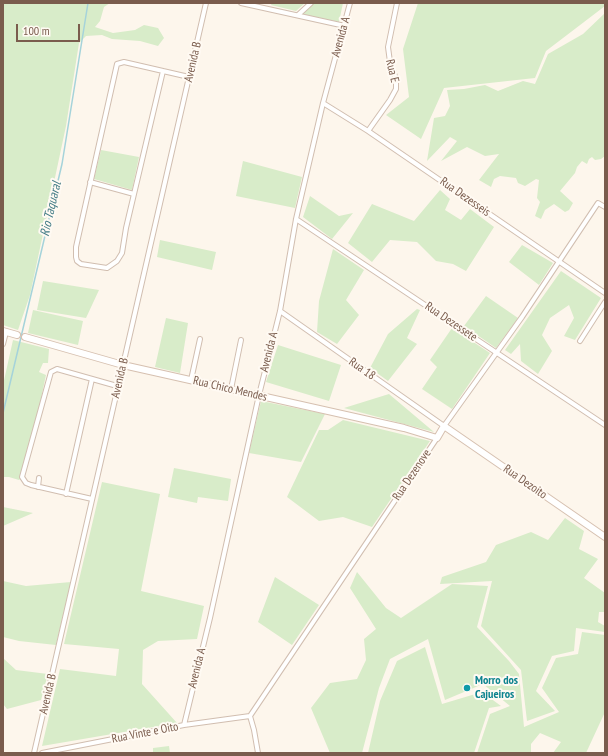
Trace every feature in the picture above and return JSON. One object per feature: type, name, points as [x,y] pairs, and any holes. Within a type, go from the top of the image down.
[{"type":"main road","points":[[5,332],[16,335]]},
{"type":"main road","name":"Rua Chico Mendes","points":[[25,337],[123,364],[404,428],[437,438]]},
{"type":"main road","name":"Rua Dezenove","points":[[437,438],[444,426]]},
{"type":"main road","name":"Rua Dezoito","points":[[444,426],[605,537]]},
{"type":"street","name":"Avenida B","points":[[34,753],[206,3]]},
{"type":"street","points":[[241,3],[345,26]]},
{"type":"street","points":[[298,15],[311,3]]},
{"type":"street","name":"Avenida A","points":[[184,725],[210,618],[258,395],[280,311],[296,219],[350,3]]},
{"type":"street","name":"Rua E","points":[[368,130],[390,100],[396,89],[396,79],[390,62],[388,47],[397,3]]},
{"type":"street","points":[[163,71],[126,228],[122,253],[117,261],[107,268],[81,264],[77,261],[75,253],[117,64],[124,62],[163,71],[189,77]]},
{"type":"street","name":"Rua Dezesseis","points":[[324,103],[368,130],[605,293]]},
{"type":"street","points":[[90,182],[134,194]]},
{"type":"street","name":"Rua Dezenove","points":[[444,426],[522,317],[598,203],[605,207]]},
{"type":"street","name":"Rua Dezessete","points":[[296,219],[605,426]]},
{"type":"street","points":[[580,341],[605,302]]},
{"type":"street","name":"Rua 18","points":[[280,311],[444,426]]},
{"type":"street","points":[[3,344],[5,332]]},
{"type":"street","points":[[191,380],[200,339]]},
{"type":"street","points":[[231,389],[241,340]]},
{"type":"street","points":[[92,499],[38,487],[26,483],[22,477],[51,372],[57,369],[117,386]]},
{"type":"street","points":[[66,494],[92,379]]},
{"type":"street","name":"Rua Dezenove","points":[[250,716],[437,438]]},
{"type":"street","points":[[38,487],[39,478]]},
{"type":"street","points":[[250,716],[258,753]]},
{"type":"street","name":"Rua Vinte e Oito","points":[[42,753],[184,725],[250,716]]},
{"type":"green space","points":[[3,3],[110,3],[104,7],[100,21],[95,27],[113,33],[135,30],[144,25],[158,28],[164,38],[158,46],[140,41],[112,39],[102,35],[86,36],[79,43],[66,126],[30,295],[18,330],[3,325]]},
{"type":"green space","points":[[272,3],[305,3],[296,11],[271,5]]},
{"type":"green space","points":[[314,3],[343,3],[339,22],[302,14]]},
{"type":"green space","points":[[418,3],[605,3],[605,6],[546,51],[535,78],[444,88],[421,139],[386,115],[409,97],[403,49]]},
{"type":"green space","points":[[605,13],[605,156],[601,159],[595,160],[592,157],[589,159],[587,164],[582,161],[577,167],[575,173],[560,191],[573,203],[569,210],[565,212],[554,204],[545,210],[541,219],[535,216],[540,202],[537,198],[539,180],[536,179],[525,186],[518,183],[516,178],[500,176],[494,179],[491,187],[479,180],[499,154],[485,156],[467,147],[441,161],[457,141],[450,137],[427,161],[434,118],[445,116],[450,106],[447,90],[464,89],[485,85],[498,91],[523,81],[535,84],[548,54],[583,34]]},
{"type":"green space","points":[[101,150],[139,157],[132,190],[94,179]]},
{"type":"green space","points":[[243,161],[302,177],[295,208],[236,196]]},
{"type":"green space","points":[[440,190],[450,199],[445,210],[461,220],[470,209],[494,227],[466,271],[453,264],[436,261],[417,242],[390,240],[372,262],[348,243],[372,204],[414,221]]},
{"type":"green space","points":[[310,196],[339,216],[353,213],[332,239],[303,217]]},
{"type":"green space","points":[[160,240],[216,252],[212,270],[157,257]]},
{"type":"green space","points":[[522,245],[553,263],[539,285],[509,262]]},
{"type":"green space","points":[[333,249],[364,270],[346,300],[359,315],[337,344],[317,332],[319,301]]},
{"type":"green space","points":[[561,271],[601,298],[575,340],[564,336],[574,318],[569,305],[550,318],[542,335],[552,351],[538,374],[521,361],[520,344],[511,354],[505,350]]},
{"type":"green space","points":[[43,281],[99,290],[86,318],[37,310]]},
{"type":"green space","points":[[486,296],[518,318],[496,348],[464,326]]},
{"type":"green space","points":[[417,309],[420,310],[407,338],[417,344],[388,381],[370,368],[388,334]]},
{"type":"green space","points":[[33,310],[83,321],[78,345],[28,333]]},
{"type":"green space","points":[[166,318],[188,323],[180,373],[155,367]]},
{"type":"green space","points":[[452,328],[490,353],[452,409],[422,389],[437,367],[430,360]]},
{"type":"green space","points":[[13,340],[49,349],[48,363],[43,363],[39,372],[46,375],[25,475],[19,480],[3,477],[3,385]]},
{"type":"green space","points":[[278,345],[341,365],[329,401],[266,382]]},
{"type":"green space","points":[[389,394],[434,432],[344,408]]},
{"type":"green space","points":[[261,401],[325,414],[301,462],[249,453]]},
{"type":"green space","points":[[343,420],[430,441],[372,527],[343,517],[319,521],[287,497],[319,430],[328,430]]},
{"type":"green space","points":[[174,468],[231,479],[228,501],[198,497],[197,503],[168,497]]},
{"type":"green space","points":[[102,482],[160,494],[141,591],[204,606],[197,639],[158,641],[143,650],[142,684],[177,723],[42,746],[60,669],[116,676],[119,649],[64,644]]},
{"type":"green space","points":[[3,507],[33,513],[3,526]]},
{"type":"green space","points":[[565,518],[584,531],[579,549],[598,559],[584,578],[605,593],[605,612],[599,612],[598,622],[605,626],[605,632],[576,628],[574,651],[552,656],[536,691],[555,711],[527,721],[521,670],[481,626],[492,581],[440,584],[442,577],[486,562],[496,545],[531,532],[548,540]]},
{"type":"green space","points":[[357,572],[386,608],[401,618],[452,584],[488,586],[477,627],[509,661],[519,674],[524,727],[559,712],[542,688],[556,658],[578,654],[582,632],[605,635],[605,712],[586,753],[553,753],[561,742],[540,733],[531,744],[531,753],[477,753],[490,714],[510,706],[483,684],[445,700],[428,639],[390,659],[379,688],[362,753],[330,753],[311,708],[330,683],[357,679],[366,660],[364,639],[376,629],[350,588]]},
{"type":"green space","points":[[275,577],[319,605],[292,645],[258,622]]},
{"type":"green space","points":[[3,581],[26,586],[71,582],[56,645],[19,641],[3,637]]},
{"type":"green space","points":[[425,647],[442,704],[482,692],[501,706],[489,708],[474,753],[368,753],[380,701],[397,661]]},
{"type":"green space","points":[[3,658],[16,670],[48,674],[41,700],[7,709],[3,704]]},
{"type":"green space","points":[[169,746],[170,753],[153,753],[153,748]]},
{"type":"waterway","name":"Rio Taquaral","points":[[3,413],[62,164],[88,3]]},
{"type":"place","name":"Morro dos Cajueiros","points":[[467,688]]}]
